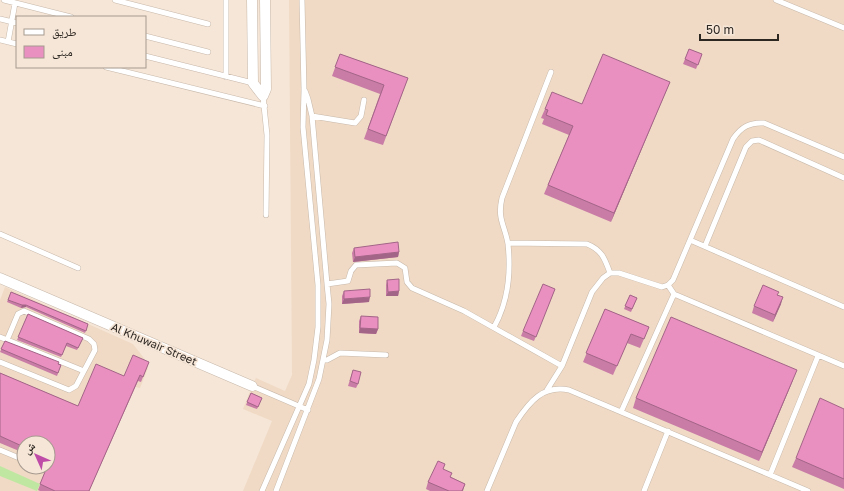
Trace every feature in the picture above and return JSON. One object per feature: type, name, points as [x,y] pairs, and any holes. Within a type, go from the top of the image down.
[{"type":"street","points":[[252,0],[253,83],[264,101]]},
{"type":"street","points":[[264,101],[266,89],[265,0]]},
{"type":"street","name":"Al Khuwair Street","points":[[1,281],[252,386]]},
{"type":"lane","points":[[4,0],[66,16]]},
{"type":"lane","points":[[115,0],[208,24]]},
{"type":"lane","points":[[226,0],[226,77]]},
{"type":"lane","points":[[262,491],[309,384],[314,360],[319,302],[302,128],[304,90],[302,0]]},
{"type":"lane","points":[[776,0],[844,28]]},
{"type":"lane","points":[[8,42],[14,23],[15,3]]},
{"type":"lane","points":[[0,19],[14,23]]},
{"type":"lane","points":[[146,36],[208,52]]},
{"type":"lane","points":[[0,40],[16,44]]},
{"type":"lane","points":[[146,56],[253,83]]},
{"type":"lane","points":[[113,68],[264,101],[266,215]]},
{"type":"lane","points":[[494,327],[503,310],[508,289],[508,243],[501,222],[502,198],[552,72]]},
{"type":"lane","points":[[276,491],[319,379],[328,327],[327,284],[312,116],[304,90]]},
{"type":"lane","points":[[312,116],[355,123],[361,116],[364,100]]},
{"type":"lane","points":[[487,491],[516,422],[528,405],[547,390],[562,366],[592,292],[597,284],[610,273],[628,275],[658,287],[668,285],[675,276],[733,139],[738,131],[746,125],[755,122],[764,123],[844,157]]},
{"type":"lane","points":[[705,246],[746,147],[752,141],[759,140],[844,178]]},
{"type":"lane","points":[[0,234],[78,268]]},
{"type":"lane","points":[[690,240],[844,307]]},
{"type":"lane","points":[[508,243],[587,244],[597,249],[605,258],[610,273]]},
{"type":"lane","points":[[327,284],[348,282],[351,271],[356,265],[397,263],[405,268],[408,282],[412,288],[448,303],[494,327],[562,366]]},
{"type":"lane","points":[[668,285],[674,294],[844,366]]},
{"type":"lane","points":[[622,412],[674,294]]},
{"type":"lane","points":[[0,362],[66,390],[72,389],[76,386],[94,353],[95,347],[92,341],[26,312],[18,314],[7,340]]},
{"type":"lane","points":[[0,337],[84,371]]},
{"type":"lane","points":[[323,360],[329,360],[335,354],[340,353],[386,356]]},
{"type":"lane","points":[[770,475],[818,356]]},
{"type":"lane","name":"Al Khuwair Street","points":[[252,386],[308,410]]},
{"type":"lane","points":[[547,390],[560,388],[569,390],[808,491]]},
{"type":"lane","points":[[644,491],[668,431]]},
{"type":"lane","points":[[0,450],[16,457]]},
{"type":"shaded area","points":[[289,0],[844,0],[844,491],[243,491],[272,421],[243,409],[252,386],[256,378],[285,391],[292,375]]},
{"type":"shaded area","points":[[5,287],[133,344],[147,362],[148,368],[140,388],[135,387],[89,491],[0,491],[0,300]]},
{"type":"green space","points":[[0,466],[16,473],[16,475],[20,475],[40,484],[37,491],[0,476]]},
{"type":"building","points":[[689,49],[702,54],[698,65],[685,59]]},
{"type":"building","points":[[340,54],[408,78],[386,136],[368,129],[384,85],[335,67]]},
{"type":"building","points":[[603,54],[670,82],[614,213],[548,185],[573,126],[546,115],[548,110],[545,109],[552,92],[582,104]]},
{"type":"building","points":[[398,242],[399,252],[355,257],[354,248]]},
{"type":"building","points":[[399,279],[399,291],[388,292],[387,280]]},
{"type":"building","points":[[543,284],[555,289],[536,337],[523,331]]},
{"type":"building","points":[[763,285],[779,292],[777,295],[783,297],[775,315],[754,306]]},
{"type":"building","points":[[370,289],[370,297],[344,299],[344,291]]},
{"type":"building","points":[[11,292],[88,324],[86,331],[26,305],[8,300]]},
{"type":"building","points":[[630,295],[637,298],[632,309],[625,306]]},
{"type":"building","points":[[605,309],[649,327],[644,339],[631,334],[617,366],[586,353]]},
{"type":"building","points":[[28,314],[83,338],[78,348],[67,343],[62,355],[18,337]]},
{"type":"building","points":[[361,316],[378,317],[378,329],[360,328]]},
{"type":"building","points":[[671,317],[797,370],[762,452],[636,398]]},
{"type":"building","points":[[5,341],[59,362],[58,364],[61,365],[58,373],[1,349]]},
{"type":"building","points":[[133,355],[149,362],[143,377],[140,375],[89,491],[55,491],[40,484],[44,475],[56,475],[56,435],[16,435],[16,443],[0,436],[0,373],[78,406],[96,364],[124,376]]},
{"type":"building","points":[[353,370],[361,372],[358,384],[350,381]]},
{"type":"building","points":[[251,393],[262,398],[258,407],[247,402]]},
{"type":"building","points":[[820,398],[844,409],[844,479],[796,458]]},
{"type":"building","points":[[438,461],[445,464],[443,469],[452,473],[450,477],[465,484],[462,491],[449,491],[428,482]]}]
